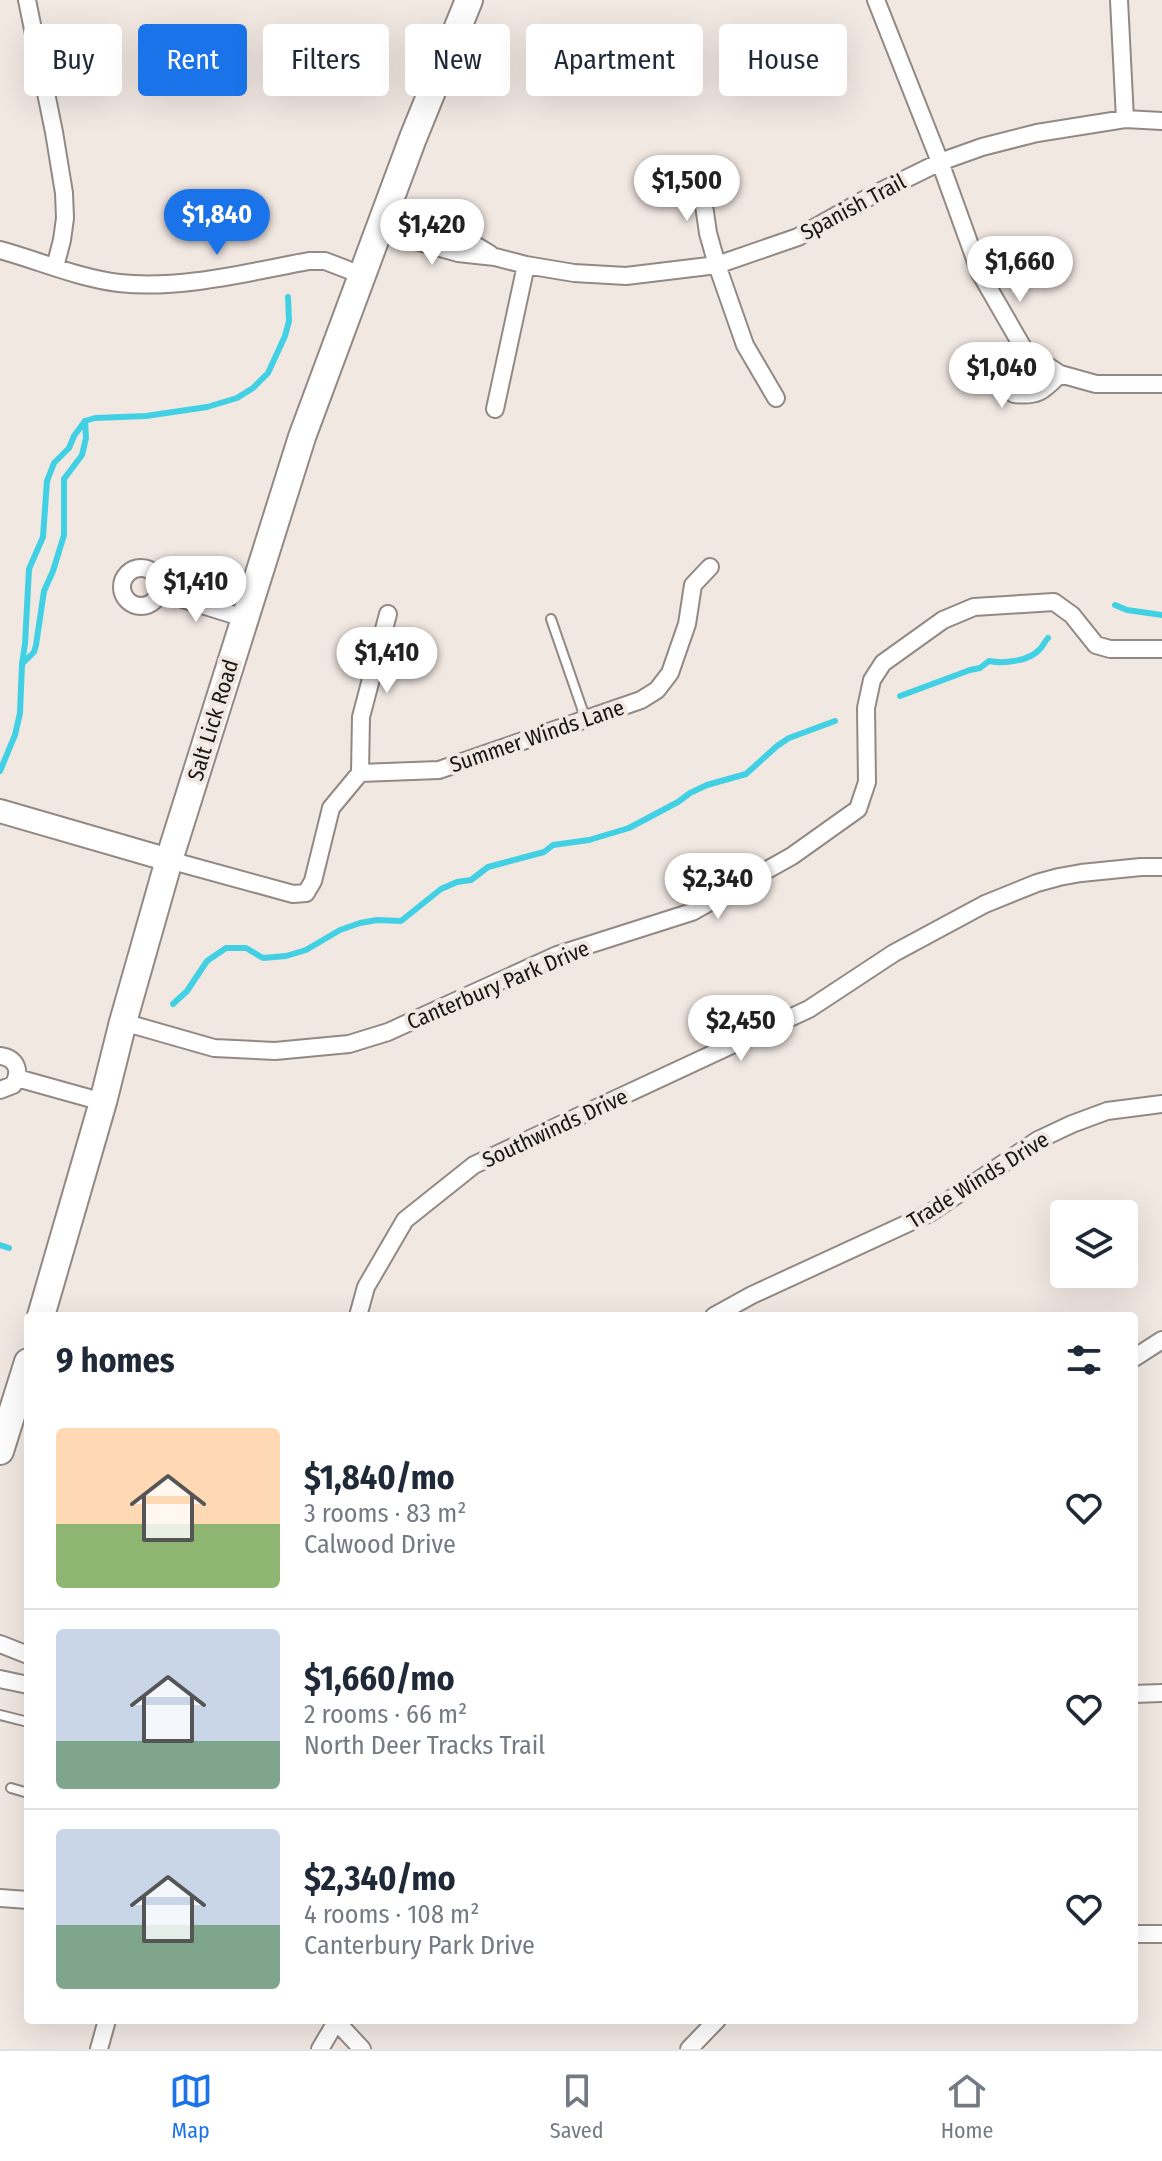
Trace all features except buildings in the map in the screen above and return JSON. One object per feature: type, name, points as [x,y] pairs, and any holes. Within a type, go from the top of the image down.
[{"type":"main road","name":"Salt Lick Road","points":[[42,1312],[169,860],[302,437],[413,138],[469,0]]},
{"type":"main road","points":[[0,1451],[4,1424],[24,1372]]},
{"type":"street","points":[[27,0],[64,193],[62,240],[55,267]]},
{"type":"street","points":[[876,0],[980,273],[1025,351],[1060,374],[1096,384],[1162,384]]},
{"type":"street","points":[[1119,0],[1125,119]]},
{"type":"street","name":"Spanish Trail","points":[[385,218],[414,241],[458,253],[574,273],[626,276],[717,265],[798,237],[940,162],[982,147],[1037,133],[1125,119],[1162,121]]},
{"type":"street","points":[[699,171],[708,233],[717,265],[745,345],[776,398]]},
{"type":"street","name":"Spanish Trail","points":[[385,218],[428,221],[465,238],[495,257]]},
{"type":"street","points":[[0,250],[97,280],[151,285],[181,283],[309,261],[325,261],[364,276]]},
{"type":"street","points":[[495,409],[526,265]]},
{"type":"street","points":[[1025,351],[1009,374],[1007,383],[1014,394],[1030,396],[1042,391],[1060,374]]},
{"type":"street","name":"Summer Winds Lane","points":[[360,773],[439,770],[641,700],[657,690],[670,673],[687,624],[693,585],[710,567]]},
{"type":"street","points":[[160,592],[244,618]]},
{"type":"street","name":"Canterbury Park Drive","points":[[123,1022],[214,1048],[275,1051],[349,1044],[388,1032],[557,955],[692,912],[792,856],[858,809],[867,782],[866,708],[872,680],[883,663],[943,620],[974,607],[1054,602],[1072,615],[1096,645],[1110,649],[1162,649]]},
{"type":"street","points":[[0,811],[293,894],[306,893],[313,881],[331,808],[360,773],[361,717],[388,614]]},
{"type":"street","name":"Southwinds Drive","points":[[359,1312],[366,1287],[405,1220],[474,1165],[809,1009],[894,953],[985,904],[1059,877],[1162,867]]},
{"type":"street","points":[[0,1056],[11,1059],[17,1068],[13,1085],[0,1090]]},
{"type":"street","points":[[17,1078],[103,1102]]},
{"type":"street","name":"Trade Winds Drive","points":[[721,1312],[930,1213],[1038,1140],[1107,1111],[1162,1104]]},
{"type":"street","points":[[1138,1355],[1162,1340]]},
{"type":"street","points":[[0,1644],[24,1653]]},
{"type":"street","points":[[0,1679],[24,1684]]},
{"type":"street","points":[[1138,1694],[1162,1693]]},
{"type":"street","points":[[0,1898],[24,1900]]},
{"type":"street","points":[[1138,1934],[1162,1934]]},
{"type":"street","points":[[99,2049],[106,2024]]},
{"type":"street","points":[[320,2049],[333,2024]]},
{"type":"street","points":[[338,2024],[362,2049]]},
{"type":"street","points":[[689,2049],[713,2024]]},
{"type":"lane","points":[[551,619],[586,721]]},
{"type":"lane","points":[[0,1715],[24,1721]]},
{"type":"lane","points":[[11,1788],[24,1792]]},
{"type":"waterway","points":[[0,771],[15,735],[20,713],[29,569],[43,537],[47,481],[54,463],[69,448],[85,421],[207,407],[237,398],[253,388],[268,373],[285,336],[289,321],[288,297]]},
{"type":"waterway","points":[[22,664],[34,652],[36,645],[44,591],[64,535],[64,479],[82,455],[86,438],[85,421]]},
{"type":"waterway","points":[[1115,605],[1162,615]]},
{"type":"waterway","points":[[900,696],[980,668],[989,661],[1023,659],[1036,653],[1048,638]]},
{"type":"waterway","points":[[173,1004],[187,991],[207,961],[226,948],[246,948],[263,958],[286,956],[306,950],[340,930],[360,923],[401,921],[441,889],[471,880],[488,867],[544,852],[553,845],[589,840],[629,828],[707,785],[746,774],[789,738],[835,721]]},
{"type":"waterway","points":[[0,1245],[9,1248]]}]
